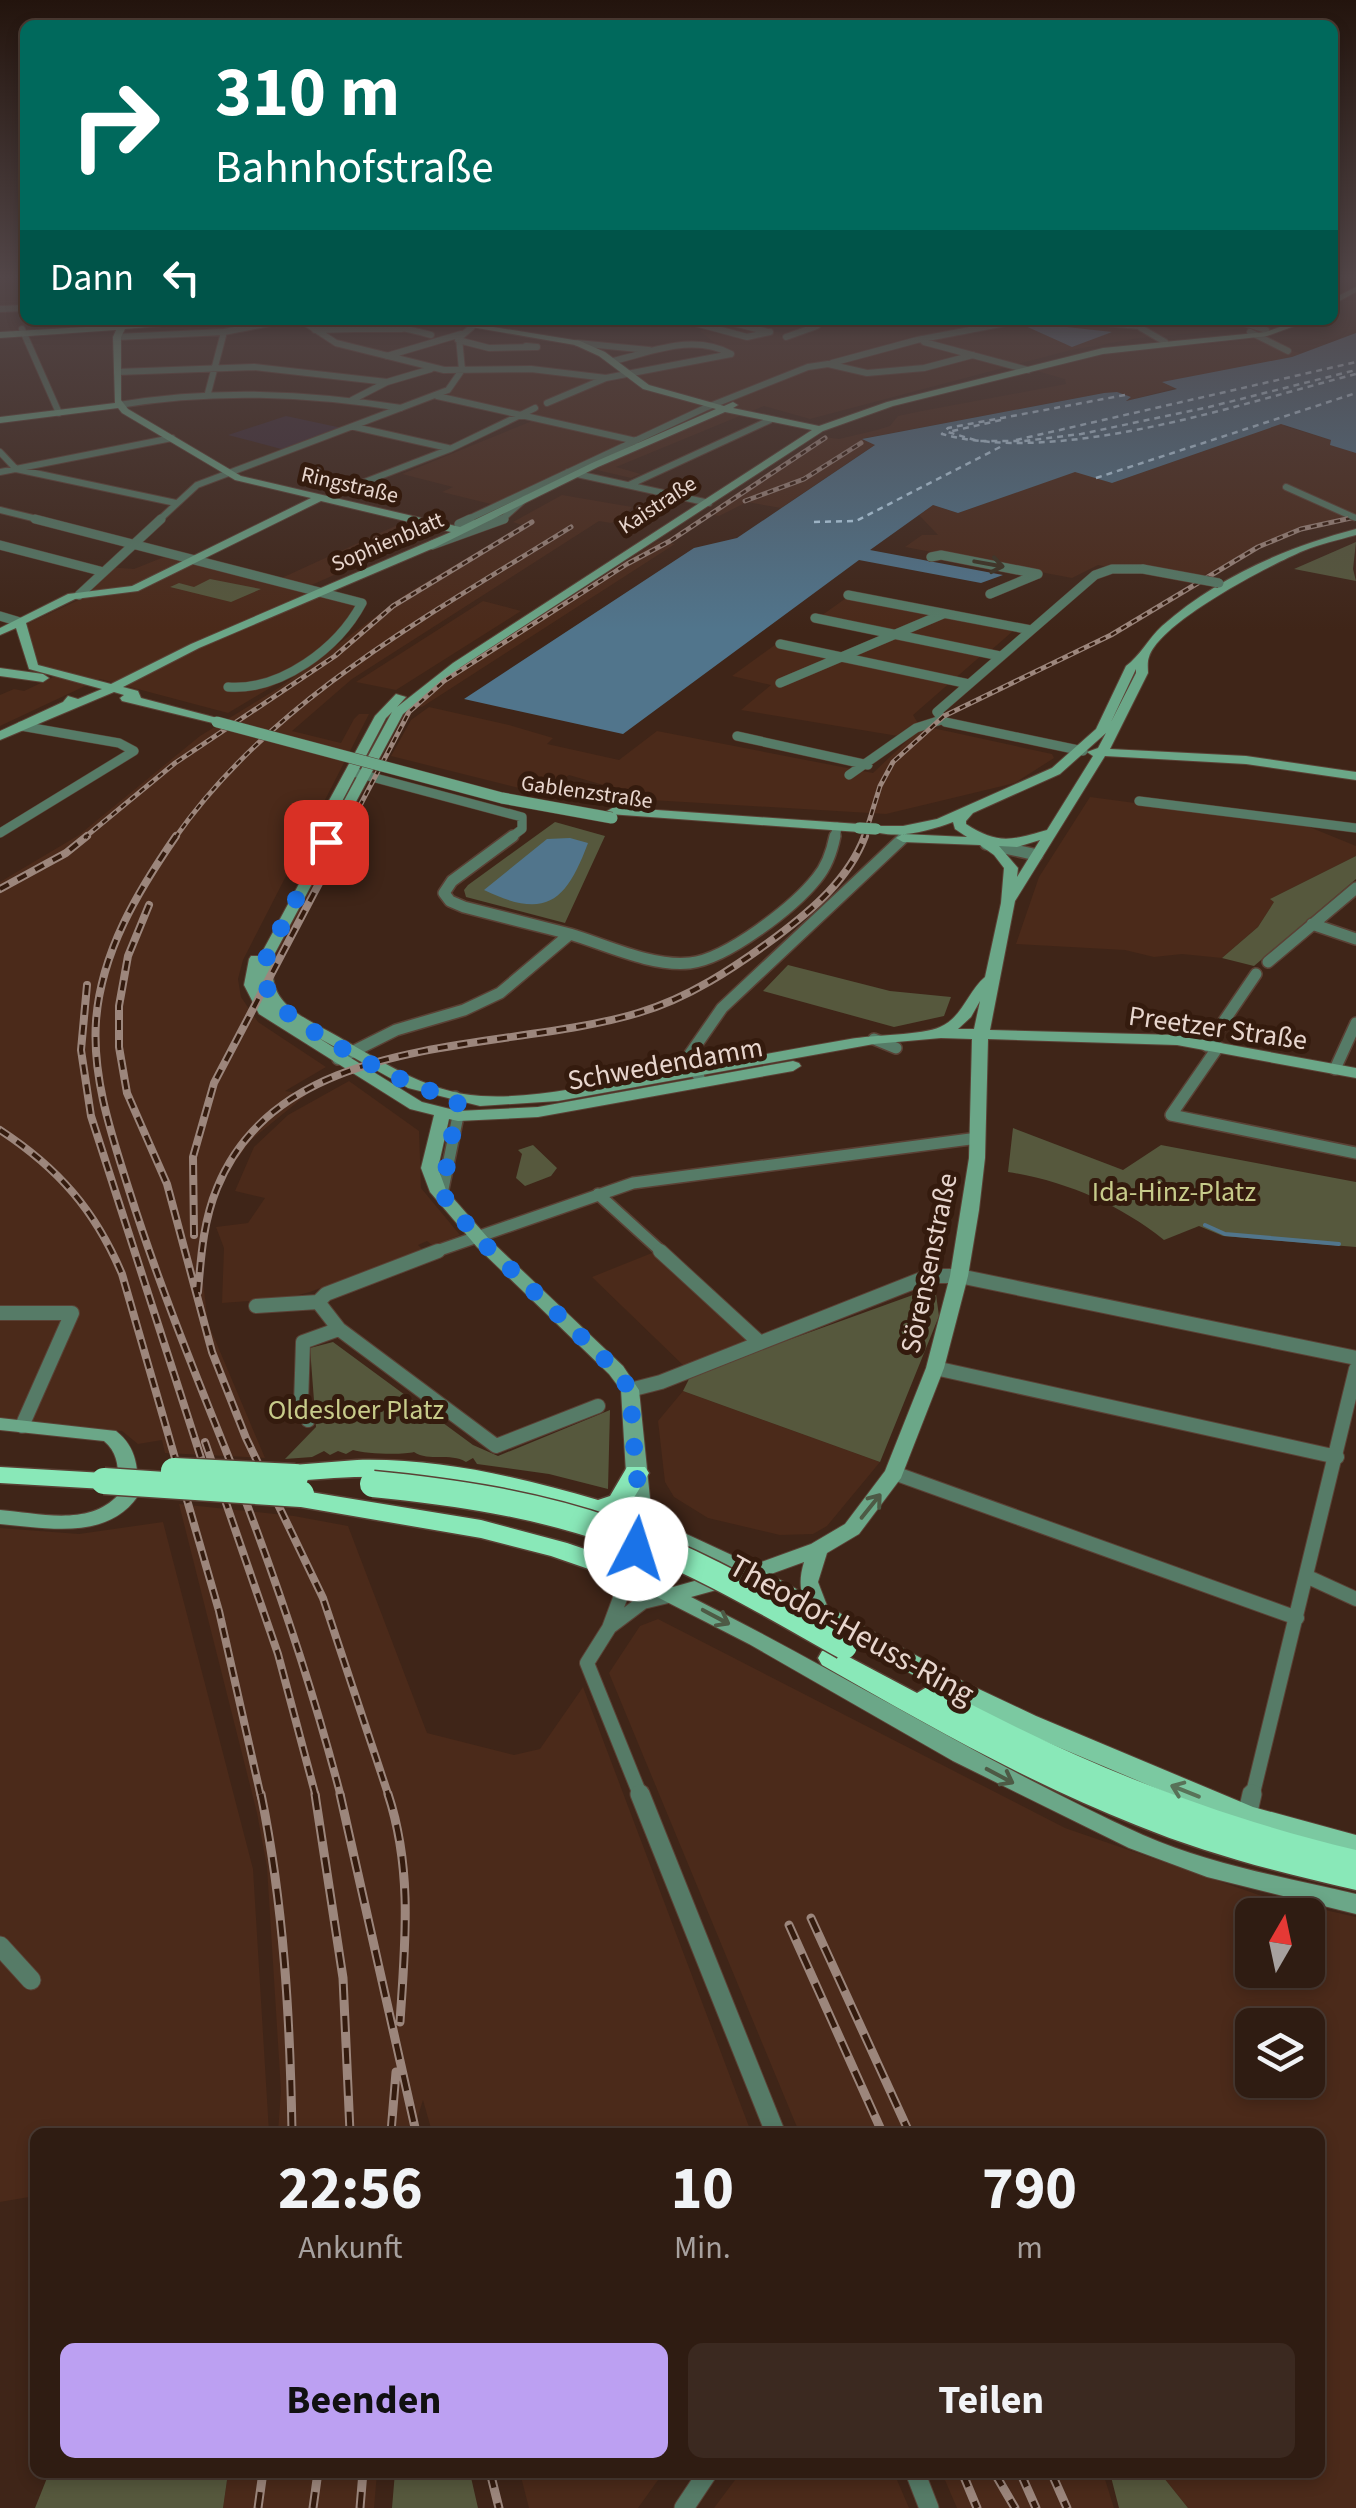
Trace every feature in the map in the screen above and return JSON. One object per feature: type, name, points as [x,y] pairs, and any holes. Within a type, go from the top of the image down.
[{"type":"highway","name":"Theodor-Heuss-Ring","points":[[0,1463],[102,1475]]},
{"type":"highway","points":[[287,1485],[377,1468],[421,1470],[490,1482],[644,1524]]},
{"type":"highway","points":[[599,1509],[620,1502],[636,1473]]},
{"type":"highway","name":"Theodor-Heuss-Ring","points":[[0,1475],[102,1475],[371,1490],[551,1526],[691,1578],[1054,1762],[1197,1821],[1356,1862]]},
{"type":"highway","points":[[287,1485],[558,1549],[629,1574]]},
{"type":"highway","name":"Theodor-Heuss-Ring","points":[[838,1652],[1022,1764],[1106,1803],[1229,1849],[1356,1878]]},
{"type":"highway","points":[[1197,1821],[1310,1836]]},
{"type":"main road","points":[[0,420],[118,405],[118,395]]},
{"type":"main road","points":[[680,395],[812,428]]},
{"type":"main road","name":"Kaistraße","points":[[356,773],[384,712],[408,690],[704,502],[812,428],[924,395]]},
{"type":"main road","name":"Ringstraße","points":[[118,405],[229,473],[461,531]]},
{"type":"main road","points":[[722,405],[812,428]]},
{"type":"main road","name":"Sophienblatt","points":[[318,589],[432,545],[573,473],[722,405]]},
{"type":"main road","name":"Kaistraße","points":[[356,773],[398,712],[457,665],[812,428]]},
{"type":"main road","points":[[0,632],[79,595],[134,589],[326,496]]},
{"type":"main road","name":"Sophienblatt","points":[[0,736],[318,589],[461,531]]},
{"type":"main road","points":[[876,832],[923,828],[1031,784],[1082,751],[1101,731],[1132,666],[1141,662],[1168,628],[1225,584],[1288,554],[1351,533]]},
{"type":"main road","points":[[1168,628],[1351,533]]},
{"type":"main road","points":[[20,622],[30,664],[77,679]]},
{"type":"main road","points":[[1008,903],[1099,757],[1142,673],[1141,662]]},
{"type":"main road","points":[[0,672],[31,674],[61,683],[77,679]]},
{"type":"main road","name":"Gablenzstraße","points":[[77,679],[502,798],[613,814],[876,832],[902,838],[1028,842],[1051,833]]},
{"type":"main road","points":[[1082,751],[1117,760],[1249,765],[1356,778]]},
{"type":"main road","points":[[1099,757],[1246,760],[1356,778]]},
{"type":"main road","points":[[356,773],[268,953],[263,973],[277,1004],[345,1056],[414,1085],[454,1109],[430,1174],[442,1194],[476,1236],[616,1370],[630,1390],[644,1524],[629,1574]]},
{"type":"main road","points":[[968,810],[959,820],[960,826],[999,852],[1011,868],[1008,903],[989,981],[989,1000],[977,1037]]},
{"type":"main road","points":[[941,1033],[966,1018],[978,990],[989,981]]},
{"type":"main road","points":[[966,1018],[977,1037]]},
{"type":"main road","name":"Schwedendamm","points":[[454,1109],[538,1112],[874,1039],[941,1033],[977,1037]]},
{"type":"main road","name":"Schwedendamm","points":[[454,1109],[480,1101],[558,1096],[977,1037]]},
{"type":"main road","name":"Preetzer Straße","points":[[977,1037],[1136,1037],[1213,1046],[1356,1073]]},
{"type":"main road","name":"Sörensenstraße","points":[[672,1596],[818,1549],[852,1529],[894,1474],[935,1368],[959,1276],[978,1138],[977,1037]]},
{"type":"main road","points":[[0,1424],[94,1431],[115,1439],[127,1456],[128,1496],[111,1512],[91,1519],[0,1517]]},
{"type":"main road","name":"Theodor-Heuss-Ring","points":[[644,1524],[753,1573]]},
{"type":"main road","points":[[818,1549],[808,1582],[818,1608]]},
{"type":"main road","points":[[753,1573],[957,1689],[1027,1724],[1246,1816],[1356,1846]]},
{"type":"main road","name":"Theodor-Heuss-Ring","points":[[629,1574],[757,1639],[961,1756],[1137,1842],[1207,1868],[1356,1904]]},
{"type":"street","points":[[52,395],[60,413]]},
{"type":"street","points":[[118,405],[193,395]]},
{"type":"street","points":[[310,395],[404,408]]},
{"type":"street","points":[[352,400],[362,395]]},
{"type":"street","points":[[547,403],[566,395]]},
{"type":"street","points":[[722,405],[743,395]]},
{"type":"street","points":[[722,405],[749,395]]},
{"type":"street","points":[[79,595],[100,571],[198,485],[438,396],[636,440]]},
{"type":"street","name":"Sophienblatt","points":[[461,531],[500,505],[636,440],[722,405]]},
{"type":"street","points":[[326,496],[450,449],[535,408]]},
{"type":"street","points":[[629,485],[770,420]]},
{"type":"street","points":[[354,427],[450,449]]},
{"type":"street","points":[[0,472],[172,438]]},
{"type":"street","points":[[0,452],[16,468],[176,503]]},
{"type":"street","points":[[500,505],[512,492],[575,461],[602,456]]},
{"type":"street","points":[[573,473],[704,502]]},
{"type":"street","points":[[1286,487],[1354,517]]},
{"type":"street","points":[[0,510],[318,589],[362,604],[310,660],[278,680],[246,690],[228,687]]},
{"type":"street","points":[[0,546],[100,571]]},
{"type":"street","points":[[936,556],[1038,574],[990,594]]},
{"type":"street","points":[[941,720],[938,711],[1102,571],[1130,568],[1225,584]]},
{"type":"street","points":[[848,594],[1031,630]]},
{"type":"street","points":[[780,683],[945,613]]},
{"type":"street","points":[[0,616],[20,622]]},
{"type":"street","points":[[815,618],[1000,656]]},
{"type":"street","points":[[780,644],[969,684]]},
{"type":"street","points":[[849,775],[868,765],[918,725],[941,720],[1082,751]]},
{"type":"street","points":[[0,832],[134,751],[119,743],[104,744],[21,726]]},
{"type":"street","points":[[737,736],[868,765]]},
{"type":"street","points":[[356,773],[522,816],[524,827],[452,881],[444,894],[464,906],[679,963],[709,960],[801,894],[818,878],[836,830]]},
{"type":"street","points":[[1139,801],[1356,828]]},
{"type":"street","points":[[697,1076],[692,1046],[719,1011],[854,890],[902,838]]},
{"type":"street","points":[[983,843],[1037,855]]},
{"type":"street","points":[[1268,962],[1356,888]]},
{"type":"street","points":[[1312,924],[1356,939]]},
{"type":"street","points":[[345,1056],[396,1030],[464,1010],[500,993],[570,934]]},
{"type":"street","points":[[1256,974],[1171,1115],[1356,1153]]},
{"type":"street","points":[[1335,1069],[1356,1023]]},
{"type":"street","name":"Schwedendamm","points":[[874,1039],[896,1048]]},
{"type":"street","points":[[256,1306],[318,1302],[326,1294],[476,1236],[646,1180],[978,1138]]},
{"type":"street","points":[[598,1194],[758,1341]]},
{"type":"street","points":[[630,1390],[661,1382],[914,1280],[959,1276],[1356,1358]]},
{"type":"street","points":[[318,1302],[339,1330],[496,1446],[598,1406]]},
{"type":"street","points":[[0,1313],[72,1312],[22,1426]]},
{"type":"street","points":[[308,1420],[301,1404],[303,1342],[339,1330]]},
{"type":"street","points":[[935,1368],[1337,1456]]},
{"type":"street","points":[[1246,1816],[1308,1577],[1356,1369]]},
{"type":"street","points":[[894,1474],[1297,1618]]},
{"type":"street","points":[[629,1574],[610,1628],[587,1663],[774,2128]]},
{"type":"street","points":[[1308,1577],[1356,1600]]},
{"type":"street","points":[[610,1628],[643,1602],[672,1596]]},
{"type":"street","points":[[0,1946],[31,1980]]},
{"type":"street","points":[[684,2508],[704,2478]]},
{"type":"street","points":[[917,2478],[929,2508]]},
{"type":"shaded area","points":[[901,395],[810,419],[764,406],[616,467],[641,474],[631,478],[584,467],[503,507],[442,492],[453,487],[402,474],[532,421],[437,396]]},
{"type":"shaded area","points":[[1008,395],[1093,395],[865,438],[876,444],[781,508],[747,502],[719,516],[708,514],[824,437],[839,439],[890,426],[898,416]]},
{"type":"shaded area","points":[[1110,395],[1148,395],[1126,401]]},
{"type":"shaded area","points":[[286,416],[342,428],[285,450],[228,435]]},
{"type":"shaded area","points":[[1292,420],[1284,426],[1331,440],[1331,445],[1356,453],[1356,515],[1287,532],[1189,583],[1098,565],[1072,578],[905,547],[922,535],[938,535],[919,515],[933,505],[958,513],[1076,471],[1112,483]]},
{"type":"shaded area","points":[[562,495],[632,507],[622,519],[611,523],[599,521],[352,679],[292,731],[341,743],[354,719],[359,714],[369,714],[243,960],[238,979],[241,997],[258,1022],[326,1067],[285,1091],[306,1095],[251,1140],[226,1174],[212,1207],[202,1274],[208,1323],[265,1458],[165,1453],[162,1440],[138,1444],[122,1431],[0,1424],[0,882],[79,835],[200,736],[280,687],[406,594],[522,525],[513,522]]},
{"type":"shaded area","points":[[404,522],[436,530],[307,587],[358,605],[315,661],[228,713],[100,679],[0,726],[0,695],[14,689],[24,691],[62,673],[33,663],[27,624],[87,596],[91,583],[108,567],[134,569],[169,555],[275,581]]},
{"type":"shaded area","points":[[658,541],[675,544],[422,707],[410,705],[438,682]]},
{"type":"shaded area","points":[[849,596],[936,614],[887,632],[818,618]]},
{"type":"shaded area","points":[[483,601],[521,611],[396,690],[356,682]]},
{"type":"shaded area","points":[[946,617],[1013,631],[989,652],[900,634]]},
{"type":"shaded area","points":[[897,637],[983,654],[913,715],[919,725],[1052,754],[1054,758],[1015,783],[886,814],[617,798],[617,789],[569,775],[543,794],[391,756],[411,720],[429,707],[509,725],[553,738],[547,744],[619,760],[657,731],[873,773],[910,738],[741,710],[771,685],[732,676],[779,642],[849,656]]},
{"type":"shaded area","points":[[1090,797],[1307,826],[1356,846],[1356,856],[1272,898],[1275,901],[1258,927],[1222,958],[1182,954],[1154,957],[1125,950],[1016,944],[1039,877]]},
{"type":"shaded area","points":[[341,844],[271,982],[274,958],[331,846]]},
{"type":"shaded area","points":[[349,1081],[419,1131],[421,1188],[460,1235],[433,1246],[427,1241],[418,1245],[422,1249],[310,1292],[287,1298],[222,1303],[224,1248],[216,1227],[248,1223],[265,1198],[235,1191],[254,1147],[288,1115]]},
{"type":"shaded area","points":[[657,1251],[752,1339],[684,1366],[592,1277]]},
{"type":"shaded area","points":[[683,1391],[880,1462],[827,1526],[813,1534],[780,1535],[708,1518],[674,1497],[665,1482],[658,1421]]},
{"type":"shaded area","points":[[179,1504],[348,1526],[427,1733],[514,1755],[540,1749],[583,1687],[749,2128],[431,2128],[423,2100],[414,2128],[278,2128],[281,2091],[267,1867],[257,1813]]},
{"type":"shaded area","points":[[163,1522],[253,1869],[269,2128],[30,2128],[30,2197],[0,2202],[0,1528],[79,1534]]},
{"type":"shaded area","points":[[658,1619],[1065,1828],[1272,1898],[1235,1898],[1235,1988],[1325,1988],[1325,1910],[1356,1917],[1356,2508],[1188,2508],[1164,2478],[1325,2478],[1325,2128],[797,2128],[609,1673],[640,1626]]},
{"type":"shaded area","points":[[227,2478],[377,2478],[374,2508],[223,2508]]},
{"type":"shaded area","points":[[522,2478],[659,2478],[638,2508],[529,2508]]},
{"type":"shaded area","points":[[736,2478],[896,2478],[909,2508],[714,2508]]},
{"type":"shaded area","points":[[944,2478],[1105,2478],[1114,2508],[957,2508]]},
{"type":"green space","points":[[1356,542],[1356,581],[1294,569]]},
{"type":"green space","points":[[210,579],[261,589],[231,602],[170,587],[179,583],[194,587]]},
{"type":"green space","points":[[555,822],[605,836],[565,923],[466,897],[464,890],[468,885]]},
{"type":"green space","points":[[1356,856],[1356,879],[1254,966],[1222,958],[1258,927],[1274,902],[1270,899]]},
{"type":"green space","points":[[788,965],[890,991],[951,997],[944,1016],[894,1027],[763,991]]},
{"type":"green space","name":"Ida-Hinz-Platz","points":[[1013,1128],[1123,1170],[1161,1145],[1356,1182],[1356,1247],[1223,1236],[1199,1226],[1164,1240],[1129,1215],[1090,1196],[1050,1181],[1008,1172]]},
{"type":"green space","points":[[533,1145],[557,1168],[551,1176],[525,1186],[516,1178],[522,1154],[518,1150]]},
{"type":"green space","points":[[935,1287],[939,1316],[880,1462],[683,1391],[691,1375]]},
{"type":"green space","name":"Oldesloer Platz","points":[[333,1342],[473,1445],[498,1456],[610,1410],[608,1489],[549,1474],[477,1464],[473,1458],[466,1462],[414,1452],[353,1450],[330,1455],[324,1451],[312,1457],[285,1459],[316,1427],[310,1348]]},
{"type":"green space","points":[[47,2478],[227,2478],[223,2508],[35,2508]]},
{"type":"green space","points":[[394,2478],[471,2478],[478,2508],[392,2508]]},
{"type":"green space","points":[[1111,2478],[1164,2478],[1188,2508],[1119,2508]]},
{"type":"water","points":[[1093,395],[1131,397],[1126,401],[1151,395],[1356,395],[1356,453],[1330,445],[1331,440],[1281,424],[1112,483],[1075,472],[958,513],[933,505],[870,550],[1003,575],[981,583],[859,560],[623,734],[464,699],[694,548],[737,538],[875,445],[862,439]]},
{"type":"water","points":[[570,838],[588,843],[571,879],[551,900],[523,904],[484,890],[547,839]]},
{"type":"waterway","points":[[1205,1225],[1225,1234],[1339,1244]]},
{"type":"ferry route","points":[[971,439],[942,434],[948,428],[1125,395]]},
{"type":"ferry route","points":[[1016,440],[1212,395]]},
{"type":"ferry route","points":[[983,441],[1081,434],[1257,395]]},
{"type":"ferry route","points":[[983,441],[1040,442],[1094,437],[1205,415],[1279,395]]},
{"type":"ferry route","points":[[1096,478],[1350,395]]},
{"type":"ferry route","points":[[971,439],[948,432],[1001,420]]},
{"type":"ferry route","points":[[971,439],[983,441]]},
{"type":"ferry route","points":[[971,439],[983,441]]},
{"type":"ferry route","points":[[814,522],[856,521],[1004,445]]},
{"type":"railway","points":[[343,838],[409,712],[444,681],[627,564],[670,541],[825,438]]},
{"type":"railway","points":[[745,501],[804,479],[861,443]]},
{"type":"railway","points":[[864,838],[880,786],[893,762],[944,716],[1111,635],[1258,547],[1301,529],[1356,517]]},
{"type":"railway","points":[[84,838],[175,763],[335,656],[393,606],[532,522]]},
{"type":"railway","points":[[175,838],[258,743],[306,702],[409,627],[571,527]]},
{"type":"railway","points":[[0,889],[66,853],[87,836]]},
{"type":"railway","points":[[176,836],[135,901],[105,971],[96,1021],[100,1086],[154,1264],[281,1598],[341,1797]]},
{"type":"railway","points":[[194,1235],[193,1157],[214,1083],[344,836]]},
{"type":"railway","points":[[198,1292],[206,1227],[217,1188],[248,1136],[291,1099],[343,1073],[401,1056],[584,1026],[638,1013],[693,991],[760,949],[803,916],[839,880],[865,836]]},
{"type":"railway","points":[[149,905],[128,956],[119,1006],[119,1047],[127,1093],[167,1184],[212,1352],[246,1438],[323,1598],[389,1797]]},
{"type":"railway","points":[[87,985],[81,1050],[91,1116],[202,1461]]},
{"type":"railway","points":[[0,1130],[40,1160],[73,1192],[100,1230],[122,1274],[219,1611],[261,1797]]},
{"type":"railway","points":[[205,1442],[278,1654],[316,1797]]},
{"type":"railway","points":[[261,1794],[284,1963],[292,2128]]},
{"type":"railway","points":[[315,1794],[343,1978],[350,2128]]},
{"type":"railway","points":[[340,1794],[415,2128]]},
{"type":"railway","points":[[388,1794],[404,1879],[400,2022]]},
{"type":"railway","points":[[811,1918],[907,2128]]},
{"type":"railway","points":[[789,1925],[880,2128]]},
{"type":"railway","points":[[391,2128],[396,2072]]},
{"type":"railway","points":[[258,2508],[262,2478]]},
{"type":"railway","points":[[313,2508],[317,2478]]},
{"type":"railway","points":[[360,2508],[362,2478]]},
{"type":"railway","points":[[492,2478],[499,2508]]},
{"type":"railway","points":[[964,2478],[977,2508]]},
{"type":"railway","points":[[998,2478],[1015,2508]]},
{"type":"railway","points":[[1023,2478],[1036,2508]]},
{"type":"railway","points":[[1054,2478],[1067,2508]]},
{"type":"route","points":[[326,842],[268,953],[263,973],[267,988],[277,1004],[295,1019],[414,1085],[458,1101],[442,1194],[449,1206],[616,1370],[630,1390],[636,1473],[644,1512],[636,1549]]}]
